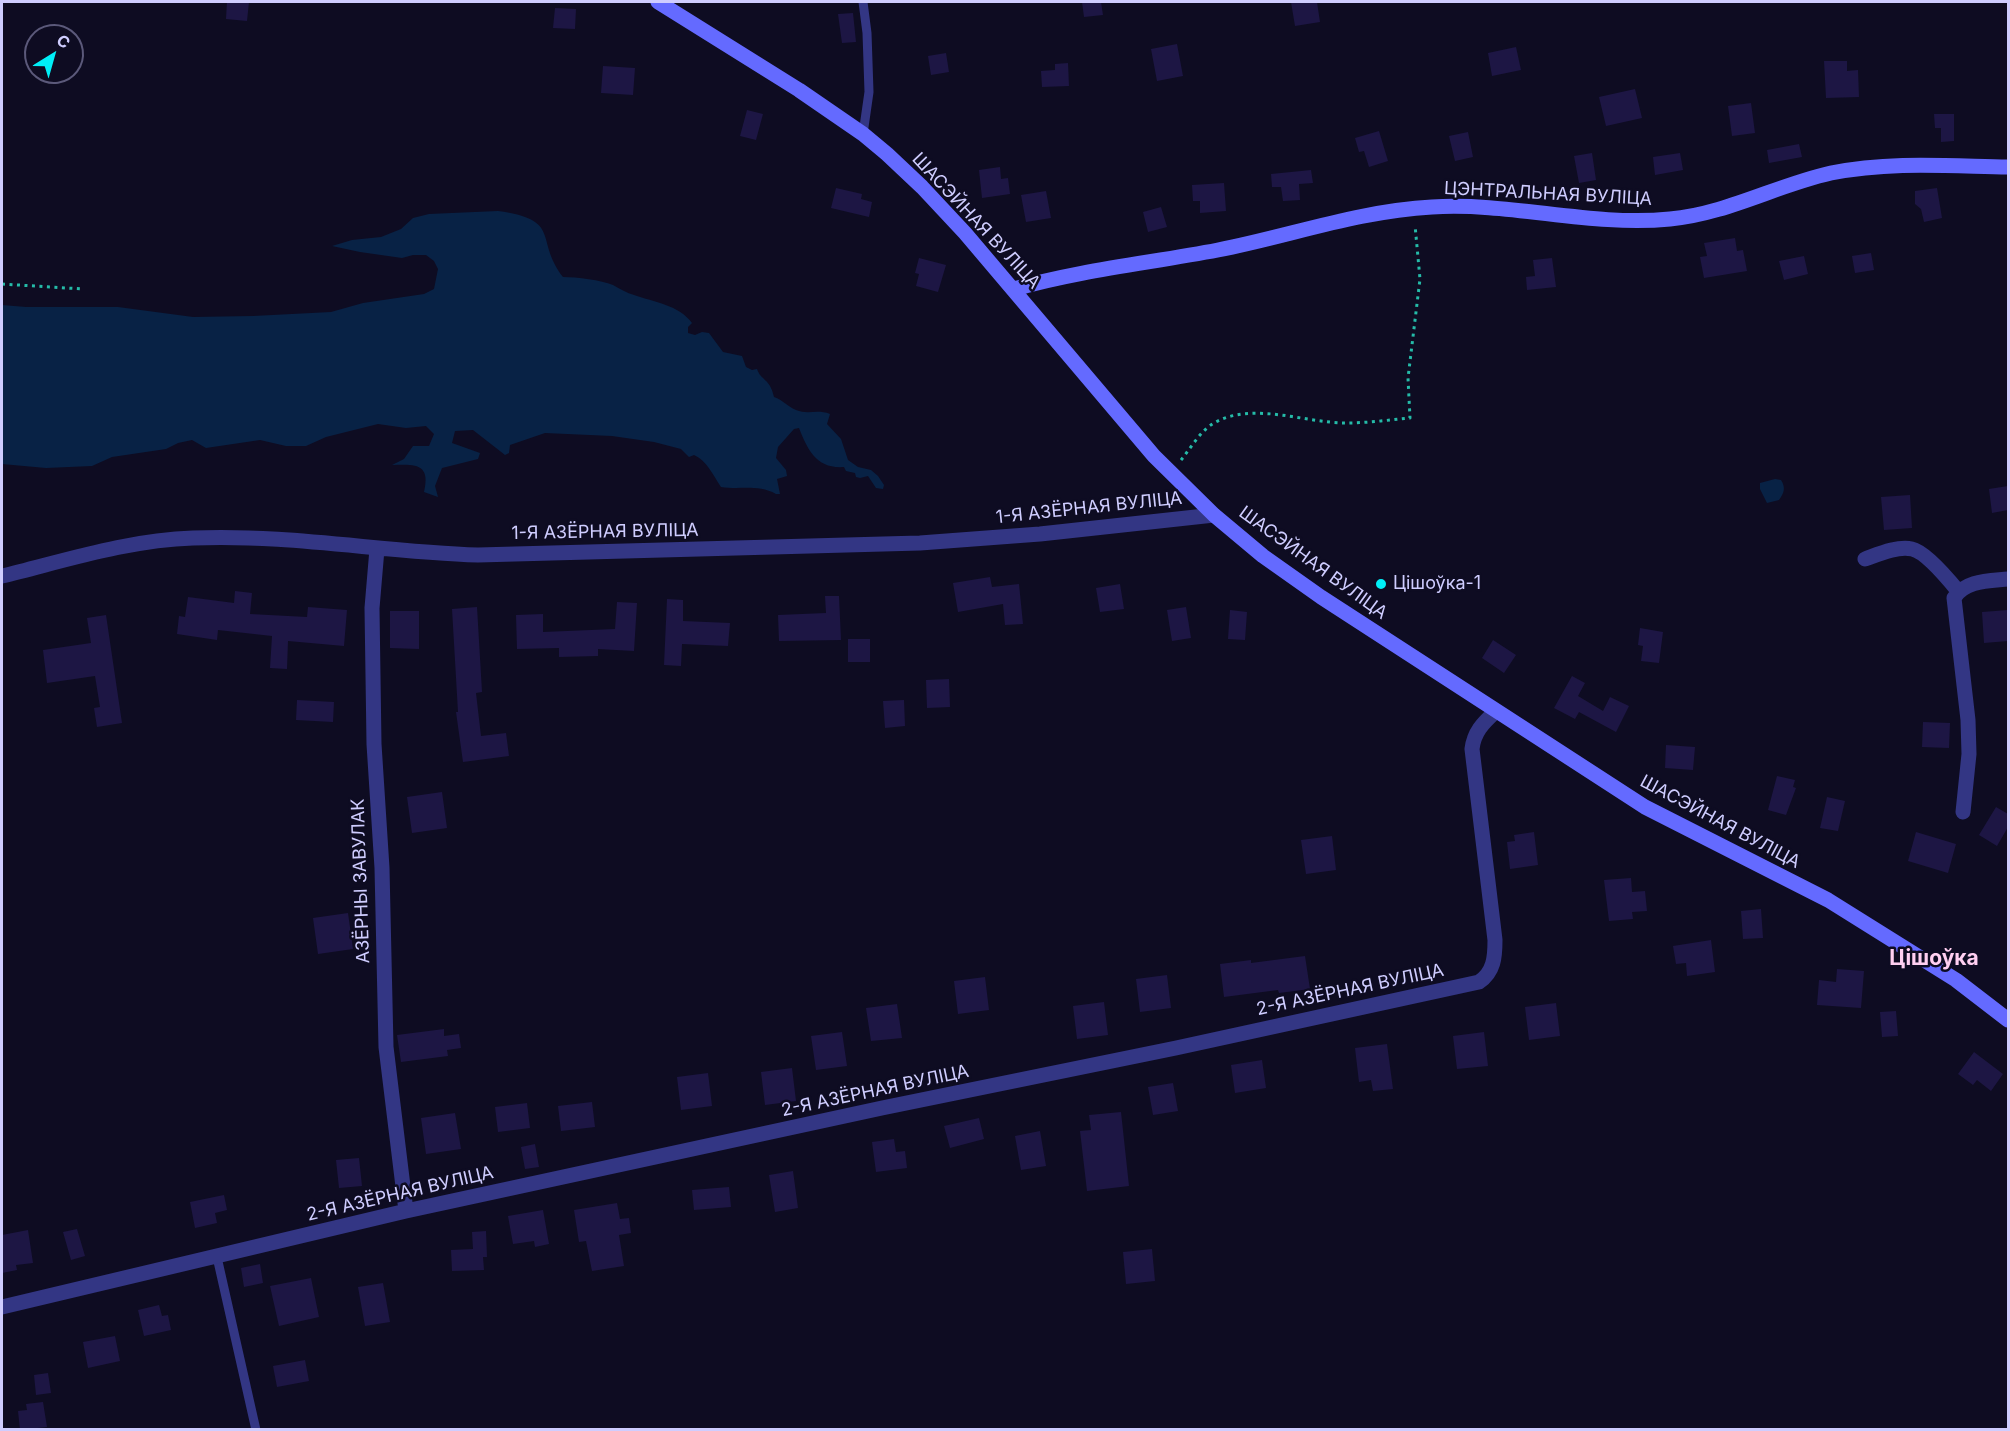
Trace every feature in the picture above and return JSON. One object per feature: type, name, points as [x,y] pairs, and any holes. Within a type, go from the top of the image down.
[{"type":"main road","name":"ШАСЭЙНАЯ ВУЛІЦА","points":[[658,2],[799,90],[863,134],[922,187],[1014,289],[1168,472],[1263,556],[1495,712],[1645,807],[1838,906],[1956,980],[2008,1020]]},
{"type":"main road","name":"ЦЭНТРАЛЬНАЯ ВУЛІЦА","points":[[1014,289],[1053,278],[1220,250],[1355,217],[1414,209],[1480,206],[1623,221],[1672,219],[1747,200],[1798,182],[1843,171],[1893,165],[2008,167]]},
{"type":"street","name":"1-Я АЗЁРНАЯ ВУЛІЦА","points":[[2,576],[128,546],[193,537],[294,540],[426,553],[478,555],[920,543],[1040,534],[1214,514]]},
{"type":"street","points":[[1865,559],[1882,552],[1911,548],[1920,552],[1958,591]]},
{"type":"street","name":"АЗЁРНЫ ЗАВУЛАК","points":[[377,549],[372,620],[375,744],[382,868],[386,1047],[406,1211]]},
{"type":"street","points":[[1963,812],[1969,754],[1968,720],[1954,598],[1958,591],[1967,585],[2008,579]]},
{"type":"street","name":"2-Я АЗЁРНАЯ ВУЛІЦА","points":[[2,1307],[406,1211],[1479,982],[1487,977],[1491,970],[1495,940],[1472,749],[1473,737],[1482,724],[1495,712]]},
{"type":"lane","points":[[863,2],[867,33],[869,92],[863,134]]},
{"type":"lane","points":[[217,1257],[256,1430]]},
{"type":"path","points":[[1168,472],[1203,432],[1226,417],[1245,413],[1273,414],[1315,422],[1347,423],[1410,418],[1408,378],[1420,279],[1414,209]]},
{"type":"path","points":[[2,284],[83,290]]},
{"type":"water","points":[[498,211],[532,220],[539,226],[563,277],[608,283],[631,294],[673,308],[692,323],[688,327],[688,333],[695,335],[702,332],[709,333],[723,352],[742,356],[746,367],[752,370],[757,369],[770,386],[774,397],[800,411],[830,414],[827,424],[841,439],[848,460],[858,467],[871,470],[884,485],[883,489],[876,488],[868,476],[856,477],[855,473],[846,471],[844,467],[835,467],[820,462],[810,451],[799,428],[794,429],[778,447],[776,458],[786,470],[787,476],[777,479],[780,494],[756,488],[721,487],[699,458],[694,455],[689,457],[681,449],[654,442],[612,436],[545,433],[510,445],[509,453],[505,455],[473,430],[455,431],[452,443],[480,453],[478,459],[442,468],[435,486],[438,497],[424,492],[425,475],[419,467],[392,465],[404,459],[413,446],[429,446],[434,434],[426,426],[406,428],[378,424],[326,437],[306,446],[286,446],[260,440],[206,448],[192,440],[166,449],[112,457],[92,466],[46,468],[2,464],[2,305],[118,307],[193,317],[331,312],[363,303],[424,294],[434,289],[438,269],[434,261],[426,255],[402,258],[332,246],[352,240],[381,237],[401,229],[413,218],[429,214]]},
{"type":"water","points":[[1775,479],[1781,480],[1784,486],[1783,493],[1779,500],[1767,503],[1760,489],[1760,483]]},
{"type":"building","points":[[227,2],[249,2],[247,21],[226,19]]},
{"type":"building","points":[[1082,2],[1101,2],[1103,15],[1084,17]]},
{"type":"building","points":[[1291,2],[1317,2],[1320,22],[1295,26]]},
{"type":"building","points":[[555,8],[576,9],[575,29],[553,28]]},
{"type":"building","points":[[853,13],[856,42],[842,43],[838,14]]},
{"type":"building","points":[[1177,44],[1183,76],[1157,81],[1151,49]]},
{"type":"building","points":[[1516,47],[1521,70],[1492,76],[1488,53]]},
{"type":"building","points":[[946,53],[949,72],[931,75],[928,56]]},
{"type":"building","points":[[1824,61],[1847,61],[1847,71],[1858,70],[1859,97],[1826,98]]},
{"type":"building","points":[[1068,63],[1069,86],[1042,87],[1041,71],[1055,70],[1055,64]]},
{"type":"building","points":[[603,66],[635,68],[633,95],[601,93]]},
{"type":"building","points":[[1635,89],[1642,118],[1606,126],[1599,97]]},
{"type":"building","points":[[1751,103],[1755,133],[1732,136],[1728,106]]},
{"type":"building","points":[[747,110],[763,114],[756,140],[740,136]]},
{"type":"building","points":[[1934,114],[1954,114],[1954,141],[1941,142],[1941,128],[1935,128]]},
{"type":"building","points":[[1379,131],[1388,161],[1369,167],[1364,151],[1359,152],[1355,138]]},
{"type":"building","points":[[1468,132],[1473,157],[1455,161],[1449,136]]},
{"type":"building","points":[[1799,144],[1802,157],[1769,163],[1767,150]]},
{"type":"building","points":[[1592,153],[1596,180],[1579,183],[1574,156]]},
{"type":"building","points":[[1680,153],[1683,170],[1655,175],[1653,157]]},
{"type":"building","points":[[1000,167],[1001,179],[1008,178],[1010,194],[982,198],[979,170]]},
{"type":"building","points":[[1311,170],[1313,183],[1299,184],[1300,200],[1283,201],[1281,187],[1272,187],[1271,174]]},
{"type":"building","points":[[1224,183],[1226,211],[1200,213],[1200,201],[1193,201],[1192,185]]},
{"type":"building","points":[[836,188],[862,194],[861,199],[872,202],[869,217],[831,208]]},
{"type":"building","points":[[1937,188],[1942,218],[1924,222],[1921,209],[1915,204],[1915,191]]},
{"type":"building","points":[[1046,191],[1051,218],[1026,222],[1021,195]]},
{"type":"building","points":[[1161,207],[1167,227],[1148,232],[1143,212]]},
{"type":"building","points":[[1735,238],[1737,251],[1743,250],[1747,271],[1704,278],[1700,257],[1707,256],[1704,243]]},
{"type":"building","points":[[1871,253],[1874,270],[1855,273],[1852,256]]},
{"type":"building","points":[[1804,256],[1808,274],[1784,280],[1779,261]]},
{"type":"building","points":[[919,258],[946,265],[938,292],[916,286],[919,274],[915,273]]},
{"type":"building","points":[[1552,258],[1556,287],[1527,290],[1526,277],[1535,276],[1533,260]]},
{"type":"building","points":[[2008,486],[2008,510],[1992,513],[1989,489]]},
{"type":"building","points":[[1910,495],[1912,528],[1884,530],[1881,497]]},
{"type":"building","points":[[990,577],[992,587],[1019,584],[1023,624],[1005,625],[1003,604],[958,612],[953,583]]},
{"type":"building","points":[[1120,584],[1124,609],[1100,612],[1096,588]]},
{"type":"building","points":[[235,591],[252,593],[250,614],[307,617],[308,607],[347,610],[344,646],[288,641],[287,669],[270,668],[272,636],[218,630],[217,640],[177,634],[179,616],[185,617],[188,597],[234,603]]},
{"type":"building","points":[[825,596],[839,596],[841,640],[779,641],[778,615],[826,613]]},
{"type":"building","points":[[667,599],[683,600],[683,621],[730,623],[728,646],[682,644],[681,666],[664,665]]},
{"type":"building","points":[[617,602],[637,603],[634,651],[598,649],[598,656],[559,657],[559,648],[517,649],[516,615],[543,614],[543,632],[615,629]]},
{"type":"building","points":[[477,607],[482,692],[476,693],[481,736],[506,733],[509,756],[463,762],[456,712],[458,712],[452,609]]},
{"type":"building","points":[[1186,607],[1191,638],[1172,641],[1167,610]]},
{"type":"building","points":[[1230,610],[1247,612],[1245,640],[1228,639]]},
{"type":"building","points":[[2008,610],[2008,641],[1984,643],[1982,612]]},
{"type":"building","points":[[390,611],[419,611],[419,649],[390,648]]},
{"type":"building","points":[[106,615],[122,723],[97,727],[94,708],[100,707],[95,676],[47,683],[43,650],[91,643],[87,618]]},
{"type":"building","points":[[1640,628],[1663,632],[1659,663],[1641,661],[1643,646],[1638,645]]},
{"type":"building","points":[[848,639],[870,639],[870,662],[848,662]]},
{"type":"building","points":[[1493,640],[1516,655],[1504,673],[1482,658]]},
{"type":"building","points":[[1572,676],[1585,683],[1578,696],[1603,711],[1610,697],[1629,706],[1616,732],[1579,712],[1575,719],[1554,708]]},
{"type":"building","points":[[949,679],[950,707],[927,708],[926,680]]},
{"type":"building","points":[[297,700],[334,702],[333,722],[296,720]]},
{"type":"building","points":[[904,700],[905,726],[885,728],[883,701]]},
{"type":"building","points":[[1923,722],[1950,723],[1949,748],[1922,747]]},
{"type":"building","points":[[1666,745],[1695,747],[1693,770],[1665,768]]},
{"type":"building","points":[[1777,776],[1795,780],[1793,787],[1796,788],[1786,815],[1768,810]]},
{"type":"building","points":[[442,792],[447,828],[412,833],[407,797]]},
{"type":"building","points":[[1827,797],[1845,801],[1838,831],[1820,828]]},
{"type":"building","points":[[1996,807],[2008,814],[2008,827],[1997,846],[1979,835]]},
{"type":"building","points":[[1534,832],[1538,865],[1510,869],[1507,842],[1515,841],[1514,835]]},
{"type":"building","points":[[1916,832],[1956,844],[1948,873],[1908,861]]},
{"type":"building","points":[[1332,836],[1336,870],[1306,874],[1301,840]]},
{"type":"building","points":[[1631,878],[1632,892],[1645,891],[1647,911],[1632,912],[1633,919],[1609,921],[1604,880]]},
{"type":"building","points":[[1761,909],[1763,938],[1743,939],[1741,911]]},
{"type":"building","points":[[348,913],[353,949],[318,954],[313,918]]},
{"type":"building","points":[[1711,940],[1715,972],[1687,976],[1686,963],[1676,964],[1673,946]]},
{"type":"building","points":[[1305,956],[1310,989],[1279,993],[1278,990],[1224,997],[1220,964],[1251,960],[1251,963]]},
{"type":"building","points":[[1837,969],[1864,971],[1861,1008],[1817,1005],[1819,980],[1836,982]]},
{"type":"building","points":[[1167,975],[1171,1008],[1140,1012],[1136,979]]},
{"type":"building","points":[[985,977],[989,1010],[958,1014],[954,981]]},
{"type":"building","points":[[1104,1002],[1108,1035],[1077,1039],[1073,1006]]},
{"type":"building","points":[[1556,1003],[1560,1036],[1529,1040],[1525,1007]]},
{"type":"building","points":[[897,1004],[902,1038],[871,1041],[866,1008]]},
{"type":"building","points":[[1896,1011],[1898,1036],[1882,1037],[1880,1012]]},
{"type":"building","points":[[444,1029],[444,1036],[459,1034],[461,1048],[447,1050],[448,1056],[401,1062],[397,1035]]},
{"type":"building","points":[[842,1032],[847,1066],[816,1070],[811,1036]]},
{"type":"building","points":[[1484,1032],[1488,1066],[1457,1069],[1453,1036]]},
{"type":"building","points":[[1387,1044],[1393,1089],[1373,1091],[1371,1080],[1359,1082],[1355,1048]]},
{"type":"building","points":[[1974,1052],[2003,1074],[1991,1091],[1977,1080],[1973,1085],[1958,1074]]},
{"type":"building","points":[[1262,1060],[1266,1088],[1235,1093],[1231,1065]]},
{"type":"building","points":[[792,1068],[796,1101],[765,1105],[761,1072]]},
{"type":"building","points":[[708,1073],[712,1106],[681,1110],[677,1077]]},
{"type":"building","points":[[1173,1083],[1178,1111],[1153,1115],[1148,1087]]},
{"type":"building","points":[[592,1102],[595,1127],[561,1131],[558,1106]]},
{"type":"building","points":[[527,1103],[530,1128],[498,1132],[495,1107]]},
{"type":"building","points":[[1121,1112],[1129,1186],[1087,1191],[1080,1131],[1091,1130],[1089,1115]]},
{"type":"building","points":[[455,1113],[461,1149],[426,1154],[421,1118]]},
{"type":"building","points":[[979,1118],[984,1139],[950,1148],[944,1126]]},
{"type":"building","points":[[1040,1131],[1046,1166],[1021,1170],[1015,1136]]},
{"type":"building","points":[[894,1139],[896,1152],[905,1151],[907,1168],[876,1172],[872,1142]]},
{"type":"building","points":[[535,1144],[539,1167],[525,1169],[521,1147]]},
{"type":"building","points":[[359,1158],[362,1186],[339,1188],[336,1160]]},
{"type":"building","points":[[793,1171],[798,1208],[775,1212],[769,1175]]},
{"type":"building","points":[[729,1187],[731,1207],[694,1210],[692,1190]]},
{"type":"building","points":[[224,1195],[227,1210],[215,1213],[217,1223],[195,1228],[190,1202]]},
{"type":"building","points":[[617,1203],[620,1219],[629,1218],[631,1233],[619,1235],[624,1266],[592,1271],[586,1241],[579,1242],[574,1210]]},
{"type":"building","points":[[543,1210],[549,1244],[535,1247],[534,1241],[513,1244],[508,1216]]},
{"type":"building","points":[[77,1229],[85,1256],[71,1260],[63,1232]]},
{"type":"building","points":[[28,1230],[33,1263],[16,1265],[17,1270],[2,1273],[2,1235]]},
{"type":"building","points":[[486,1231],[487,1257],[483,1257],[484,1270],[452,1271],[451,1250],[473,1249],[472,1232]]},
{"type":"building","points":[[1152,1249],[1155,1281],[1126,1284],[1123,1252]]},
{"type":"building","points":[[260,1264],[263,1283],[244,1287],[241,1268]]},
{"type":"building","points":[[311,1278],[319,1317],[279,1326],[270,1286]]},
{"type":"building","points":[[383,1283],[390,1322],[365,1326],[358,1287]]},
{"type":"building","points":[[159,1305],[162,1316],[168,1315],[171,1330],[144,1336],[138,1310]]},
{"type":"building","points":[[115,1336],[120,1361],[88,1368],[83,1342]]},
{"type":"building","points":[[305,1360],[309,1381],[277,1387],[273,1366]]},
{"type":"building","points":[[48,1373],[51,1393],[36,1395],[34,1375]]},
{"type":"building","points":[[43,1402],[47,1427],[20,1430],[18,1411],[27,1410],[26,1404]]},
{"type":"place","name":"Цішоўка-1","points":[[1381,584]]},
{"type":"district","name":"Цішоўка","points":[[1934,959]]}]
